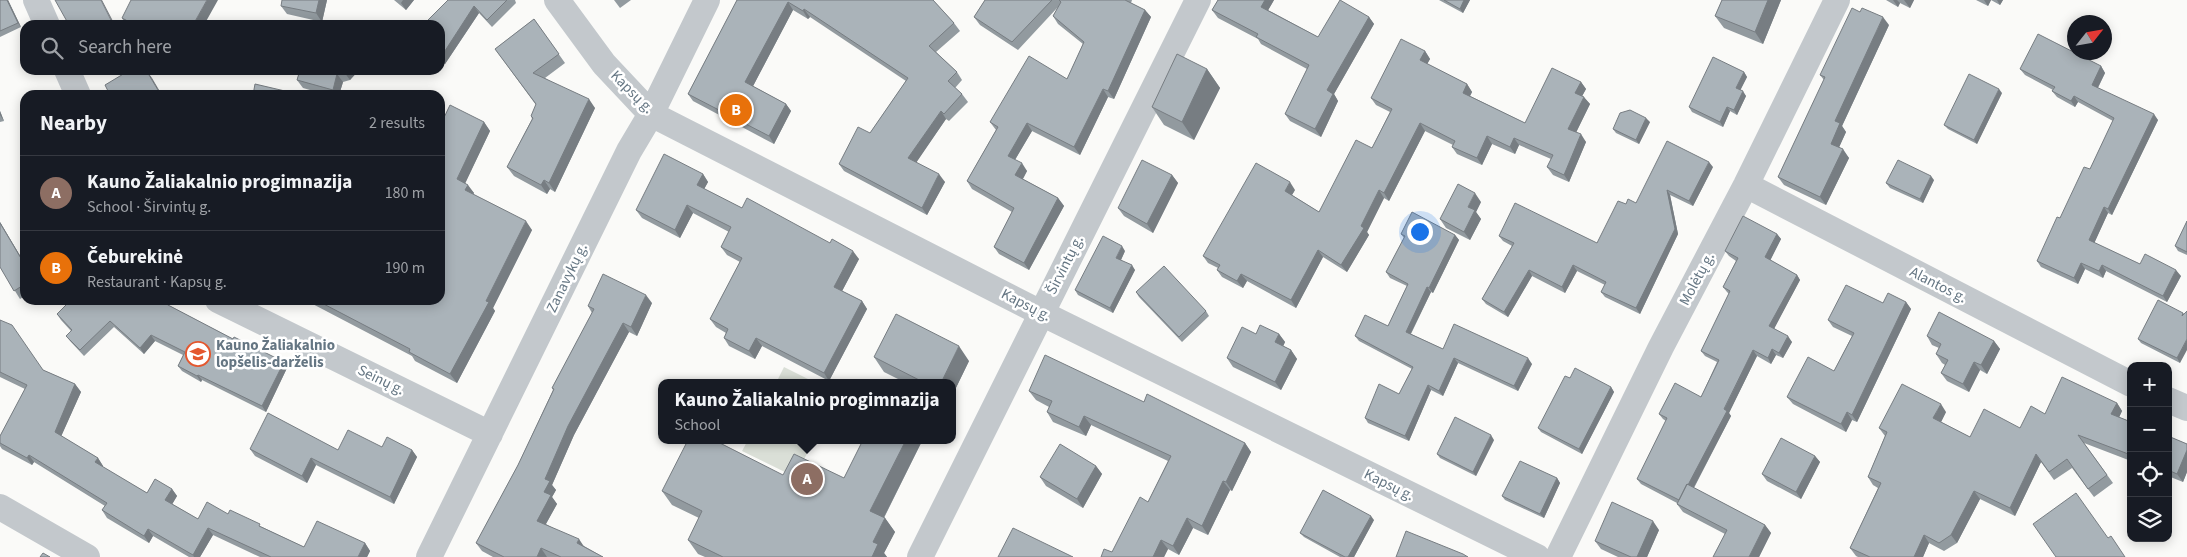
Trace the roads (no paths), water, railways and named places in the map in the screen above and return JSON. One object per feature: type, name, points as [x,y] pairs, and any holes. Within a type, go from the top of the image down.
[{"type":"street","points":[[36,0],[45,20]]},
{"type":"street","name":"Kapsų g.","points":[[557,0],[604,64],[651,114],[1041,313],[1537,557]]},
{"type":"street","name":"Zanavykų g.","points":[[430,557],[629,151],[651,114],[706,0]]},
{"type":"street","name":"Širvintų g.","points":[[920,557],[1198,0]]},
{"type":"street","name":"Molėtų g.","points":[[1558,557],[1837,0]]},
{"type":"street","points":[[69,75],[76,90]]},
{"type":"street","name":"Alantos g.","points":[[1746,185],[2127,382]]},
{"type":"street","name":"Seinų g.","points":[[228,305],[490,434]]},
{"type":"street","points":[[2172,402],[2187,408]]},
{"type":"street","points":[[0,507],[87,557]]},
{"type":"place","name":"Čeburekinė","points":[[736,110]]},
{"type":"place","name":"Kauno Žaliakalnio lopšelis-darželis","points":[[198,354]]},
{"type":"place","name":"Kauno Žaliakalnio progimnazija","points":[[807,479]]}]
